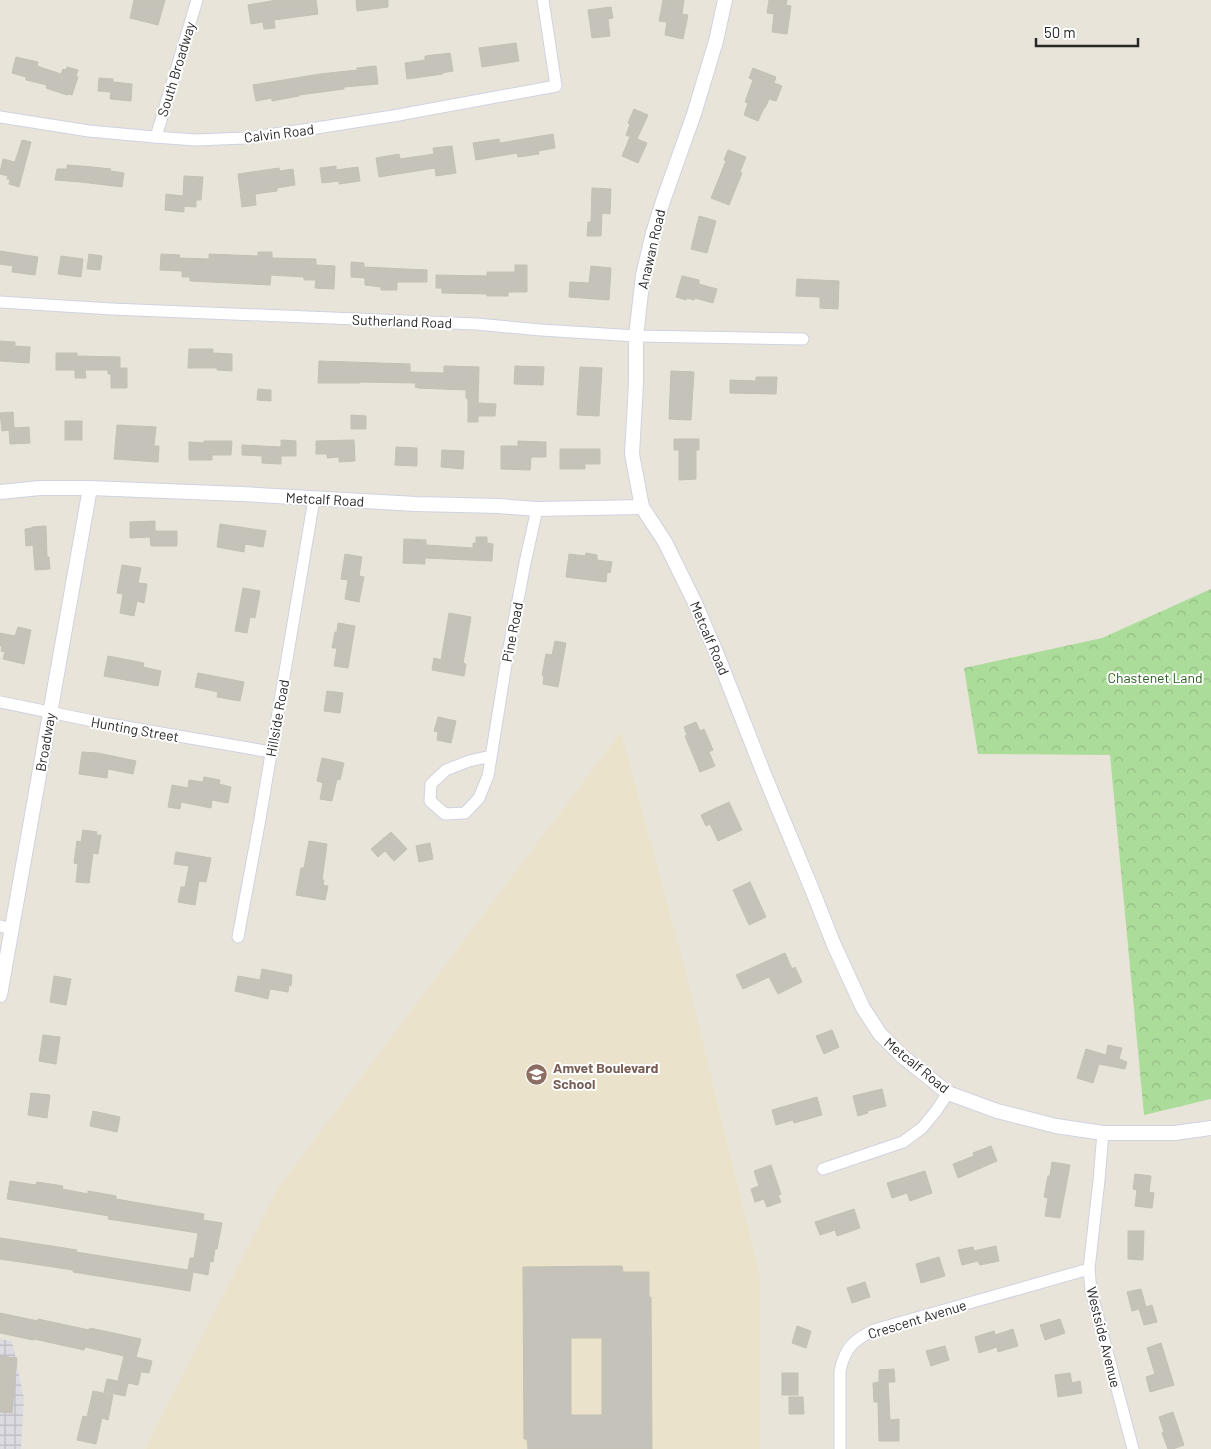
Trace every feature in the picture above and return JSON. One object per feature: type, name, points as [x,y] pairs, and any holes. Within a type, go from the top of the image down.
[{"type":"street","name":"South Broadway","points":[[156,137],[197,0]]},
{"type":"street","name":"Calvin Road","points":[[0,117],[89,131],[156,137],[196,140],[245,138],[393,116],[556,86],[543,0]]},
{"type":"street","name":"Anawan Road","points":[[642,507],[632,454],[636,383],[636,336],[643,275],[663,200],[701,92],[716,41],[725,0]]},
{"type":"street","name":"Sutherland Road","points":[[0,302],[112,309],[476,324],[636,336],[803,339]]},
{"type":"street","name":"Metcalf Road","points":[[0,492],[40,488],[90,488],[416,504],[499,506],[538,510],[642,507],[665,542],[699,611],[834,945],[863,1008],[880,1034],[902,1056],[948,1092],[997,1111],[1056,1126],[1103,1133],[1175,1133],[1211,1128]]},
{"type":"street","name":"Broadway","points":[[0,995],[6,927],[51,712],[90,488]]},
{"type":"street","name":"Hillside Road","points":[[238,937],[314,499]]},
{"type":"street","name":"Pine Road","points":[[491,756],[469,761],[446,770],[431,784],[430,801],[445,814],[465,813],[479,798],[488,776],[508,649],[525,563],[538,510]]},
{"type":"street","name":"Hunting Street","points":[[0,702],[103,723],[271,752]]},
{"type":"street","points":[[823,1169],[903,1142],[922,1128],[948,1092]]},
{"type":"street","name":"Westside Avenue","points":[[1103,1133],[1089,1269],[1091,1291],[1133,1449]]},
{"type":"street","name":"Crescent Avenue","points":[[840,1449],[840,1370],[843,1358],[860,1337],[874,1330],[1089,1269]]},
{"type":"shaded area","name":"Amvet Boulevard School","points":[[621,732],[683,962],[760,1276],[760,1449],[145,1449],[278,1188]]},
{"type":"shaded area","points":[[0,1339],[12,1341],[24,1398],[21,1449],[0,1449]]},
{"type":"green space","name":"Chastenet Land","points":[[1211,589],[1211,1099],[1144,1115],[1110,755],[978,754],[964,668],[1102,638]]},
{"type":"building","points":[[134,0],[165,0],[158,25],[130,18]]},
{"type":"building","points":[[277,0],[316,0],[318,14],[274,20],[275,28],[264,29],[263,22],[251,24],[248,5]]},
{"type":"building","points":[[356,0],[388,0],[388,7],[357,11]]},
{"type":"building","points":[[663,0],[684,0],[682,14],[688,15],[683,39],[665,35],[667,22],[659,21]]},
{"type":"building","points":[[769,0],[787,0],[786,5],[791,6],[787,34],[772,32],[774,14],[767,13]]},
{"type":"building","points":[[611,7],[613,18],[608,19],[610,36],[592,38],[588,10]]},
{"type":"building","points":[[516,43],[519,61],[482,67],[479,48]]},
{"type":"building","points":[[450,53],[453,71],[407,79],[405,63],[425,60],[425,56]]},
{"type":"building","points":[[16,57],[38,62],[37,66],[61,74],[63,69],[66,70],[67,67],[78,70],[76,76],[78,77],[72,95],[46,88],[47,85],[26,80],[26,77],[12,73]]},
{"type":"building","points":[[376,66],[378,84],[344,87],[344,89],[272,101],[272,98],[256,101],[253,85]]},
{"type":"building","points":[[753,68],[776,77],[774,83],[782,86],[776,101],[769,99],[758,121],[744,115],[748,103],[745,102],[753,80],[749,78]]},
{"type":"building","points":[[99,78],[113,79],[113,82],[132,84],[131,101],[110,99],[111,92],[98,91]]},
{"type":"building","points":[[634,109],[648,115],[637,139],[647,143],[638,163],[622,156],[630,137],[626,135],[630,124],[628,123]]},
{"type":"building","points":[[553,134],[555,148],[538,151],[539,154],[518,157],[517,153],[476,160],[473,143],[499,139],[500,143]]},
{"type":"building","points":[[22,140],[31,142],[19,187],[9,184],[10,179],[7,179],[8,176],[0,174],[0,172],[3,159],[15,162]]},
{"type":"building","points":[[452,146],[456,173],[436,176],[435,168],[379,177],[376,158],[399,154],[400,159],[434,154],[433,148]]},
{"type":"building","points":[[728,150],[746,157],[740,172],[742,173],[729,205],[711,198],[726,161],[724,160]]},
{"type":"building","points":[[67,165],[111,169],[110,171],[124,173],[122,187],[55,180],[57,169],[67,169]]},
{"type":"building","points":[[336,166],[336,170],[358,167],[360,181],[339,184],[339,181],[322,183],[320,168]]},
{"type":"building","points":[[279,168],[280,171],[293,169],[295,185],[277,188],[277,191],[255,194],[256,205],[242,207],[238,174]]},
{"type":"building","points":[[184,176],[203,177],[201,200],[196,200],[196,207],[184,206],[184,212],[165,210],[166,194],[183,196]]},
{"type":"building","points":[[592,188],[611,189],[610,214],[602,213],[601,236],[587,236],[588,222],[591,222]]},
{"type":"building","points":[[699,216],[716,221],[707,253],[691,249]]},
{"type":"building","points":[[0,251],[38,257],[35,275],[12,272],[13,266],[0,264]]},
{"type":"building","points":[[258,252],[272,252],[272,258],[316,259],[316,265],[335,266],[334,289],[315,288],[316,280],[304,280],[304,277],[271,275],[270,285],[190,281],[190,277],[182,277],[182,271],[160,270],[161,254],[180,255],[179,258],[209,259],[209,254],[258,256]]},
{"type":"building","points":[[89,254],[102,256],[100,270],[87,269]]},
{"type":"building","points":[[61,256],[83,259],[81,277],[58,274]]},
{"type":"building","points":[[351,262],[364,263],[364,267],[427,270],[427,282],[397,282],[397,290],[381,290],[381,287],[365,285],[365,278],[351,277]]},
{"type":"building","points":[[515,265],[527,265],[527,292],[508,292],[508,296],[487,296],[487,294],[442,293],[442,288],[436,288],[436,275],[487,276],[487,272],[515,272]]},
{"type":"building","points":[[591,266],[611,268],[609,300],[569,297],[570,282],[589,283]]},
{"type":"building","points":[[682,276],[699,280],[699,284],[717,289],[713,303],[695,298],[694,300],[687,298],[686,300],[676,297]]},
{"type":"building","points":[[797,279],[839,281],[838,309],[820,308],[820,297],[796,296]]},
{"type":"building","points":[[0,341],[15,342],[15,346],[30,347],[29,363],[0,361]]},
{"type":"building","points":[[189,349],[213,349],[213,353],[232,354],[232,371],[217,370],[217,368],[188,368]]},
{"type":"building","points":[[56,353],[77,353],[77,356],[120,357],[120,368],[127,368],[127,388],[111,388],[111,374],[108,374],[108,370],[85,370],[86,378],[75,378],[75,370],[56,370]]},
{"type":"building","points":[[319,361],[410,364],[410,372],[444,373],[444,366],[479,367],[478,403],[496,404],[495,416],[478,416],[478,422],[468,422],[466,390],[418,388],[415,387],[416,383],[318,383]]},
{"type":"building","points":[[515,366],[544,367],[543,385],[514,384]]},
{"type":"building","points":[[580,367],[602,368],[599,416],[577,415]]},
{"type":"building","points":[[671,371],[694,372],[691,420],[669,419]]},
{"type":"building","points":[[756,377],[777,377],[776,394],[730,393],[730,380],[756,381]]},
{"type":"building","points":[[258,389],[271,390],[271,401],[257,400]]},
{"type":"building","points":[[13,412],[14,428],[29,427],[30,443],[10,444],[9,430],[2,431],[0,413]]},
{"type":"building","points":[[351,415],[366,416],[366,429],[351,429]]},
{"type":"building","points":[[65,421],[82,421],[82,440],[65,440]]},
{"type":"building","points":[[117,425],[156,427],[154,446],[159,446],[158,462],[114,459]]},
{"type":"building","points":[[674,439],[699,439],[699,450],[696,450],[696,479],[679,480],[679,450],[674,450]]},
{"type":"building","points":[[281,440],[296,441],[296,456],[281,456],[281,464],[262,463],[262,456],[242,455],[242,445],[281,447]]},
{"type":"building","points":[[354,440],[355,461],[339,462],[339,457],[327,458],[327,454],[316,454],[316,441]]},
{"type":"building","points":[[204,441],[232,441],[231,455],[212,455],[212,460],[189,460],[189,442],[204,443]]},
{"type":"building","points":[[518,441],[546,442],[546,457],[531,457],[530,470],[501,469],[501,446],[518,446]]},
{"type":"building","points":[[396,447],[417,448],[417,466],[395,465]]},
{"type":"building","points":[[560,449],[600,449],[600,464],[585,464],[585,469],[560,469]]},
{"type":"building","points":[[442,450],[464,451],[463,469],[441,467]]},
{"type":"building","points":[[155,521],[155,531],[177,531],[177,546],[151,546],[150,537],[130,538],[130,522]]},
{"type":"building","points":[[220,524],[266,531],[263,547],[245,544],[244,552],[217,547]]},
{"type":"building","points":[[46,526],[47,557],[49,557],[50,569],[35,570],[33,545],[26,546],[25,529]]},
{"type":"building","points":[[476,537],[487,537],[487,543],[493,544],[492,561],[425,558],[425,564],[403,563],[404,539],[426,540],[426,545],[473,548],[473,543],[476,543]]},
{"type":"building","points":[[586,553],[597,555],[597,560],[612,562],[610,573],[607,572],[606,582],[566,577],[569,554],[585,556]]},
{"type":"building","points":[[345,554],[362,557],[359,576],[364,577],[359,602],[345,599],[348,580],[341,579]]},
{"type":"building","points":[[122,565],[141,568],[138,583],[147,584],[144,603],[137,601],[134,616],[120,613],[123,594],[117,593]]},
{"type":"building","points":[[243,588],[260,591],[255,618],[250,617],[247,633],[235,631]]},
{"type":"building","points":[[449,613],[471,617],[463,663],[466,664],[464,676],[432,670],[434,658],[441,660]]},
{"type":"building","points":[[338,623],[355,626],[348,668],[334,666],[337,648],[332,648]]},
{"type":"building","points":[[18,627],[31,630],[24,664],[3,659],[5,652],[1,651],[2,646],[0,646],[0,633],[15,636]]},
{"type":"building","points":[[555,641],[566,643],[558,687],[543,684],[544,676],[542,675],[546,654],[552,655]]},
{"type":"building","points":[[108,656],[144,663],[143,667],[161,671],[158,686],[104,676]]},
{"type":"building","points":[[198,673],[244,682],[240,701],[217,697],[218,692],[195,687]]},
{"type":"building","points":[[327,691],[343,693],[340,713],[324,711]]},
{"type":"building","points":[[438,717],[456,721],[451,743],[437,740],[438,732],[434,731]]},
{"type":"building","points":[[696,722],[700,731],[704,729],[713,750],[709,752],[715,766],[700,772],[685,736],[687,735],[684,727]]},
{"type":"building","points":[[82,752],[98,753],[136,761],[133,774],[108,769],[107,778],[79,774]]},
{"type":"building","points":[[322,758],[344,763],[340,780],[337,779],[332,801],[320,799],[323,783],[317,781]]},
{"type":"building","points":[[204,777],[220,780],[219,784],[231,787],[228,803],[212,800],[211,808],[181,802],[180,809],[168,807],[172,785],[188,788],[189,780],[203,782]]},
{"type":"building","points":[[729,802],[742,830],[718,841],[710,824],[706,826],[701,815]]},
{"type":"building","points":[[83,830],[97,832],[96,835],[101,835],[98,854],[93,853],[89,883],[76,882],[78,864],[74,863],[77,841],[81,842]]},
{"type":"building","points":[[391,832],[407,849],[394,861],[385,851],[378,857],[371,849]]},
{"type":"building","points":[[309,841],[327,844],[322,880],[324,880],[323,885],[328,886],[325,900],[296,895]]},
{"type":"building","points":[[430,843],[433,859],[419,862],[416,846]]},
{"type":"building","points":[[176,852],[211,858],[206,882],[199,881],[195,905],[178,902],[181,887],[185,887],[189,866],[174,864]]},
{"type":"building","points":[[750,882],[766,917],[749,925],[733,890]]},
{"type":"building","points":[[785,953],[792,969],[795,967],[802,982],[778,994],[769,977],[743,989],[736,975]]},
{"type":"building","points":[[262,969],[292,975],[291,986],[289,985],[288,992],[270,989],[268,999],[235,991],[238,976],[260,980]]},
{"type":"building","points":[[54,976],[71,979],[66,1005],[50,1002]]},
{"type":"building","points":[[832,1030],[839,1047],[824,1054],[816,1036]]},
{"type":"building","points":[[43,1035],[60,1037],[56,1064],[39,1061]]},
{"type":"building","points":[[1108,1045],[1122,1048],[1119,1059],[1127,1062],[1125,1069],[1099,1064],[1093,1083],[1077,1078],[1086,1049],[1106,1055]]},
{"type":"building","points":[[882,1089],[886,1106],[867,1111],[868,1113],[858,1116],[853,1096]]},
{"type":"building","points":[[31,1093],[50,1095],[47,1118],[28,1115]]},
{"type":"building","points":[[817,1097],[822,1115],[794,1123],[793,1120],[776,1125],[772,1110]]},
{"type":"building","points":[[93,1111],[120,1117],[117,1132],[90,1126]]},
{"type":"building","points":[[991,1146],[997,1161],[958,1178],[953,1164],[974,1156],[973,1153]]},
{"type":"building","points":[[1052,1162],[1070,1165],[1060,1218],[1045,1216],[1048,1198],[1044,1197]]},
{"type":"building","points":[[771,1165],[781,1194],[778,1195],[781,1202],[767,1207],[764,1199],[755,1202],[751,1189],[759,1186],[754,1171]]},
{"type":"building","points":[[925,1171],[932,1193],[910,1201],[907,1193],[892,1198],[887,1183]]},
{"type":"building","points":[[1135,1174],[1151,1176],[1149,1192],[1154,1193],[1152,1208],[1135,1206],[1137,1190],[1133,1189]]},
{"type":"building","points":[[10,1181],[36,1185],[37,1182],[63,1186],[62,1189],[88,1194],[88,1191],[116,1196],[116,1199],[204,1214],[203,1220],[222,1223],[217,1249],[215,1249],[213,1262],[210,1261],[208,1275],[193,1272],[190,1291],[0,1259],[0,1238],[188,1270],[190,1258],[194,1258],[198,1233],[108,1219],[109,1216],[7,1199]]},
{"type":"building","points":[[854,1209],[860,1228],[837,1236],[835,1230],[820,1235],[815,1222]]},
{"type":"building","points":[[1128,1231],[1144,1231],[1143,1260],[1128,1259]]},
{"type":"building","points":[[996,1246],[999,1261],[980,1265],[978,1261],[962,1265],[958,1250],[973,1247],[974,1251]]},
{"type":"building","points":[[939,1257],[945,1276],[921,1283],[916,1264]]},
{"type":"building","points":[[622,1266],[623,1272],[649,1272],[649,1297],[651,1297],[652,1449],[528,1449],[527,1439],[524,1439],[523,1267]],"holes":[[[571,1338],[602,1338],[602,1415],[571,1415]]]},
{"type":"building","points":[[865,1282],[870,1297],[852,1303],[847,1288]]},
{"type":"building","points":[[1141,1289],[1146,1307],[1152,1305],[1157,1322],[1144,1325],[1139,1309],[1132,1311],[1127,1292]]},
{"type":"building","points":[[0,1313],[89,1330],[90,1328],[141,1339],[136,1357],[152,1361],[149,1373],[141,1372],[138,1385],[128,1383],[125,1396],[104,1392],[107,1379],[118,1381],[124,1356],[85,1347],[84,1350],[0,1333]]},
{"type":"building","points":[[1060,1319],[1065,1333],[1045,1340],[1040,1325]]},
{"type":"building","points":[[797,1326],[811,1331],[806,1348],[792,1343]]},
{"type":"building","points":[[1013,1329],[1018,1346],[998,1352],[997,1347],[979,1353],[975,1337],[994,1331],[995,1335]]},
{"type":"building","points":[[1161,1343],[1174,1385],[1150,1392],[1146,1377],[1155,1374],[1147,1348]]},
{"type":"building","points":[[945,1346],[949,1360],[931,1366],[926,1351]]},
{"type":"building","points":[[0,1356],[17,1358],[12,1413],[0,1412]]},
{"type":"building","points":[[894,1369],[895,1382],[888,1382],[890,1420],[899,1419],[899,1441],[879,1441],[878,1402],[874,1402],[873,1383],[879,1382],[879,1370]]},
{"type":"building","points":[[782,1373],[798,1373],[798,1395],[782,1395]]},
{"type":"building","points":[[1070,1373],[1072,1383],[1080,1381],[1082,1393],[1058,1397],[1055,1375]]},
{"type":"building","points":[[93,1391],[113,1395],[108,1420],[102,1418],[96,1444],[77,1440],[83,1416],[87,1417]]},
{"type":"building","points":[[789,1397],[803,1397],[804,1414],[789,1414]]},
{"type":"building","points":[[1173,1412],[1184,1445],[1168,1449],[1159,1417]]},
{"type":"place","name":"Amvet Boulevard School","points":[[537,1075]]}]
